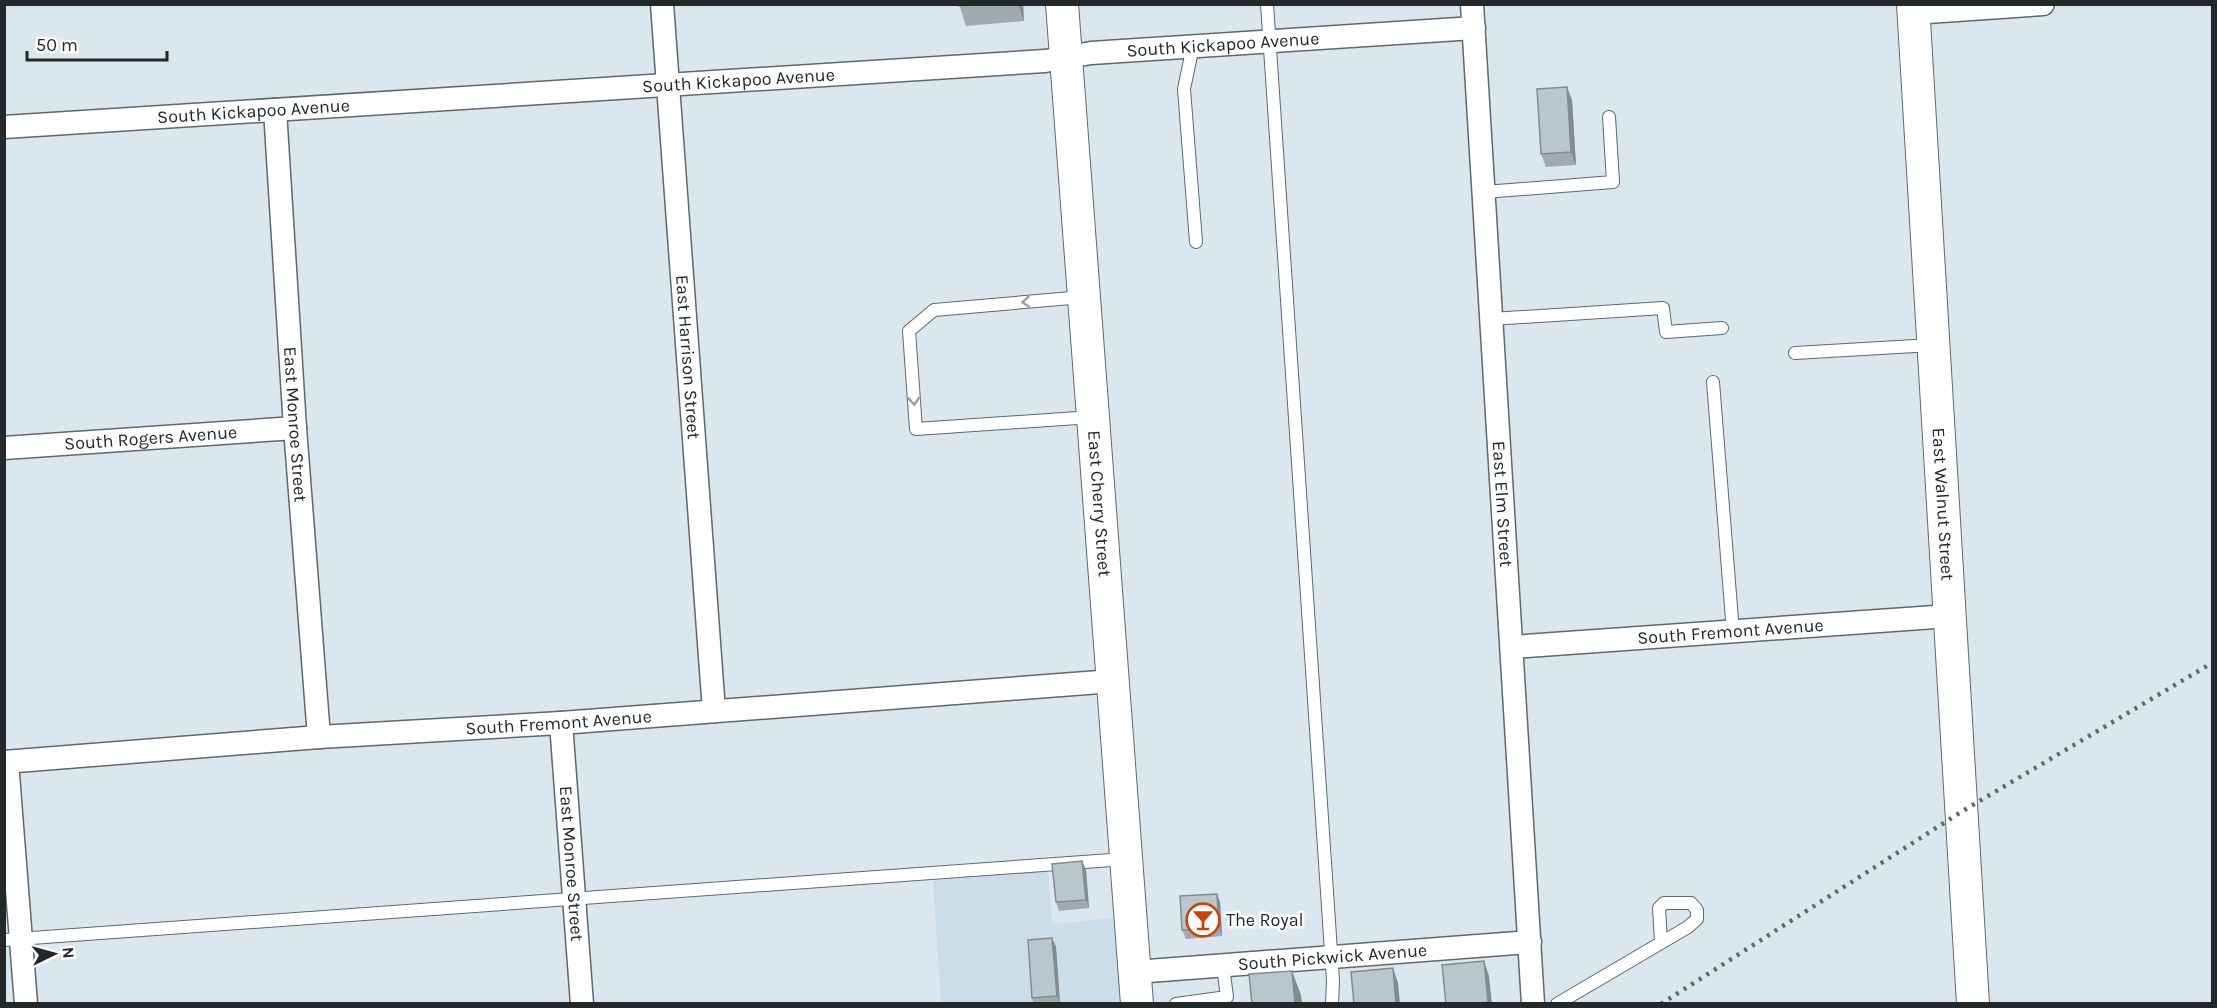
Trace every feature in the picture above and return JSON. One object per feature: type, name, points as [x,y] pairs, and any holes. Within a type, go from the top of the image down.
[{"type":"street","name":"East Harrison Street","points":[[662,4],[714,711]]},
{"type":"street","name":"East Cherry Street","points":[[1062,4],[1137,1004]]},
{"type":"street","name":"East Elm Street","points":[[1472,4],[1533,1004]]},
{"type":"street","points":[[1913,9],[2043,4]]},
{"type":"street","name":"East Walnut Street","points":[[1913,9],[1972,1004]]},
{"type":"street","name":"South Kickapoo Avenue","points":[[4,127],[669,87],[1045,61],[1091,53],[1474,28]]},
{"type":"street","name":"East Monroe Street","points":[[275,110],[319,737]]},
{"type":"street","name":"South Rogers Avenue","points":[[4,448],[296,429]]},
{"type":"street","name":"South Fremont Avenue","points":[[1512,647],[1949,616]]},
{"type":"street","name":"South Fremont Avenue","points":[[6,762],[319,737],[561,723],[1113,681]]},
{"type":"street","name":"East Monroe Street","points":[[561,723],[582,1004]]},
{"type":"street","points":[[6,762],[13,939],[26,1004]]},
{"type":"street","name":"South Pickwick Avenue","points":[[1135,972],[1530,942]]},
{"type":"lane","points":[[1267,4],[1332,957],[1332,1004]]},
{"type":"lane","points":[[1193,46],[1184,89],[1196,242]]},
{"type":"lane","points":[[1484,192],[1613,182],[1609,117]]},
{"type":"lane","points":[[1084,297],[934,310],[909,331],[916,429],[1092,417]]},
{"type":"lane","points":[[1492,319],[1663,308],[1666,332],[1722,328]]},
{"type":"lane","points":[[1795,353],[1933,345]]},
{"type":"lane","points":[[1713,382],[1733,632]]},
{"type":"lane","points":[[13,939],[1126,858]]},
{"type":"lane","points":[[1557,1004],[1661,942]]},
{"type":"lane","points":[[1176,1004],[1228,1000],[1223,966]]},
{"type":"shaded area","points":[[1048,870],[1052,924],[1114,918],[1120,1003],[941,1003],[933,881]]},
{"type":"building","points":[[959,4],[982,4],[959,6]]},
{"type":"building","points":[[1567,87],[1571,152],[1541,154],[1537,89]]},
{"type":"building","points":[[1082,861],[1086,900],[1056,902],[1052,864]]},
{"type":"building","name":"The Royal","points":[[1217,894],[1219,927],[1182,930],[1180,896]]},
{"type":"building","points":[[1052,938],[1057,996],[1032,998],[1028,940]]},
{"type":"building","points":[[1484,961],[1488,1002],[1446,1004],[1442,965]]},
{"type":"building","points":[[1393,968],[1396,1004],[1354,1004],[1351,972]]},
{"type":"building","points":[[1292,971],[1295,1004],[1252,1004],[1249,974]]},
{"type":"railway","points":[[1661,1004],[1961,812],[2212,663]]},
{"type":"place","name":"The Royal","points":[[1203,920]]}]
